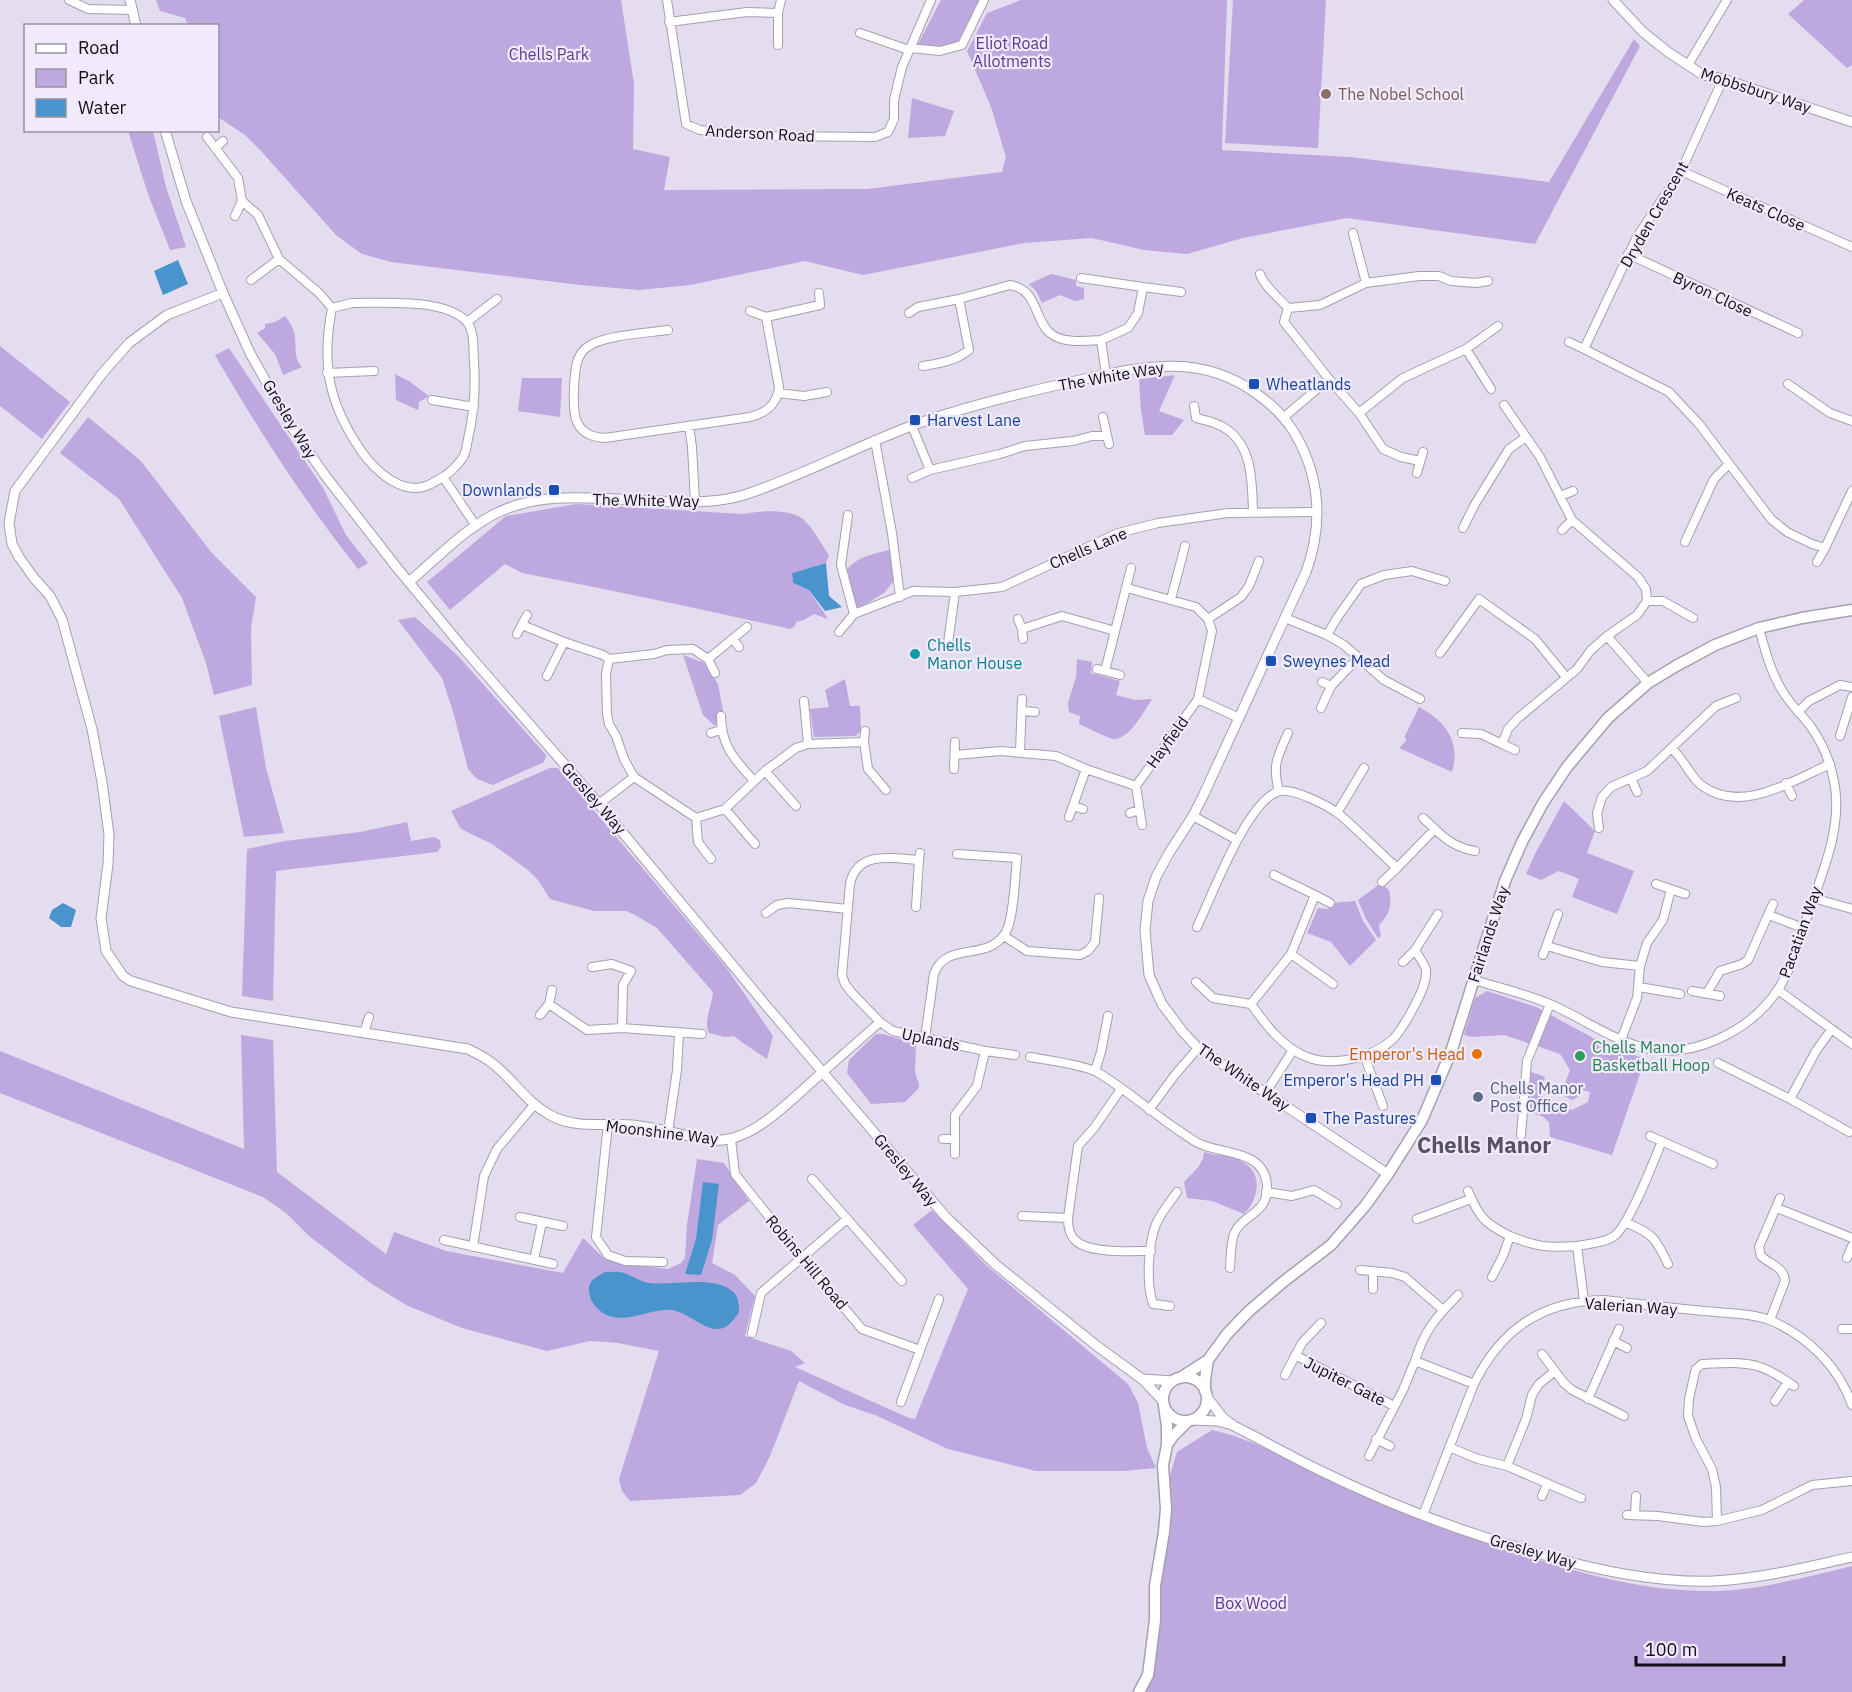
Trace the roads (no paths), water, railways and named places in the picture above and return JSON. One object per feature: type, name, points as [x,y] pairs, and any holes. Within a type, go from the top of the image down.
[{"type":"main road","name":"Fairlands Way","points":[[1176,1380],[1208,1360],[1227,1334],[1248,1312],[1331,1245],[1365,1206],[1388,1174],[1425,1114],[1451,1052],[1505,881],[1522,842],[1567,767],[1608,718],[1648,683],[1715,645],[1759,628],[1852,610]]},
{"type":"main road","points":[[1167,1445],[1173,1436],[1190,1420],[1198,1417],[1205,1408],[1205,1379],[1208,1360]]},
{"type":"main road","points":[[1139,1692],[1148,1675],[1155,1620],[1155,1586],[1164,1532],[1166,1509],[1163,1465],[1167,1445],[1164,1403],[1166,1390],[1176,1380],[1193,1379],[1202,1386],[1206,1394]]},
{"type":"main road","points":[[1164,1403],[1168,1413],[1176,1419],[1190,1420]]},
{"type":"street","points":[[69,0],[88,9],[131,5],[136,24]]},
{"type":"street","name":"Anderson Road","points":[[667,0],[686,124],[700,130],[766,135],[875,137],[888,132],[894,119],[894,100],[909,49]]},
{"type":"street","points":[[778,45],[778,13],[781,0]]},
{"type":"street","points":[[909,49],[931,0]]},
{"type":"street","points":[[860,33],[909,49],[940,51],[962,45],[984,0]]},
{"type":"street","name":"Mobbsbury Way","points":[[1613,0],[1643,32],[1703,75],[1723,79],[1852,122]]},
{"type":"street","points":[[1688,65],[1727,0]]},
{"type":"street","points":[[669,22],[747,12],[778,13]]},
{"type":"street","name":"Dryden Crescent","points":[[1584,349],[1637,237],[1681,171],[1723,79]]},
{"type":"street","name":"Gresley Way","points":[[166,132],[186,201],[250,353],[291,426],[324,474],[464,649],[600,804],[945,1216],[995,1264],[1142,1379],[1164,1403]]},
{"type":"street","points":[[207,137],[238,178],[242,201],[235,216]]},
{"type":"street","points":[[216,147],[223,141]]},
{"type":"street","name":"Keats Close","points":[[1681,171],[1852,247]]},
{"type":"street","points":[[242,201],[258,215],[279,259],[319,293],[332,308]]},
{"type":"street","points":[[1353,232],[1366,283]]},
{"type":"street","name":"Byron Close","points":[[1628,254],[1798,333]]},
{"type":"street","points":[[251,280],[279,259]]},
{"type":"street","points":[[1260,274],[1262,282],[1288,308]]},
{"type":"street","points":[[1288,308],[1320,305],[1366,283],[1419,276],[1439,276],[1451,281],[1476,283],[1488,281]]},
{"type":"street","points":[[1080,278],[1180,292]]},
{"type":"street","points":[[909,313],[918,307],[1010,285],[1018,286],[1028,294],[1051,334],[1060,339],[1101,340],[1128,328],[1138,314],[1143,287]]},
{"type":"street","points":[[223,293],[167,315],[129,343],[101,375],[15,491],[9,523],[12,544],[34,578],[50,596],[62,619],[92,729],[109,835],[101,918],[106,951],[123,976],[131,981],[231,1012],[364,1033],[369,1017]]},
{"type":"street","points":[[750,311],[766,317],[820,305],[819,293]]},
{"type":"street","points":[[467,322],[497,299]]},
{"type":"street","points":[[923,366],[953,360],[969,350],[959,299]]},
{"type":"street","points":[[352,303],[434,305],[456,314],[467,322],[471,332],[475,382],[474,407],[465,455],[456,467],[428,486],[406,487],[375,467],[364,456],[337,409],[327,373],[328,330],[332,308],[352,303]]},
{"type":"street","points":[[1288,308],[1284,322],[1359,413],[1383,449],[1401,457],[1420,461]]},
{"type":"street","points":[[668,330],[604,339],[587,347],[581,353],[577,363],[574,415],[579,426],[586,433],[605,438],[750,417],[762,413],[774,403],[779,387],[766,317]]},
{"type":"street","points":[[1359,413],[1403,378],[1466,349],[1498,326]]},
{"type":"street","points":[[1101,340],[1106,375]]},
{"type":"street","points":[[1569,342],[1669,392],[1699,424],[1771,519],[1780,528],[1825,548]]},
{"type":"street","points":[[1466,349],[1491,389]]},
{"type":"street","name":"The White Way","points":[[409,582],[491,516],[513,507],[545,499],[695,501],[719,500],[747,494],[875,440],[961,408],[1154,366],[1203,369],[1231,378],[1249,388],[1269,402],[1284,417],[1303,447],[1316,489],[1317,530],[1311,558],[1239,718],[1193,816],[1156,877],[1148,901],[1145,930],[1149,975],[1175,1023],[1198,1048],[1388,1174]]},
{"type":"street","points":[[327,373],[374,371]]},
{"type":"street","points":[[1284,417],[1329,379]]},
{"type":"street","points":[[1788,384],[1830,413],[1852,421]]},
{"type":"street","points":[[778,393],[804,396],[827,392]]},
{"type":"street","points":[[432,400],[474,407]]},
{"type":"street","points":[[1502,744],[1508,729],[1517,719],[1577,669],[1591,650],[1607,636],[1637,615],[1647,601],[1646,590],[1638,577],[1572,520],[1540,457],[1504,405]]},
{"type":"street","points":[[1194,406],[1196,417],[1222,425],[1237,439],[1252,470],[1253,512]]},
{"type":"street","points":[[1103,417],[1109,444]]},
{"type":"street","points":[[689,426],[695,501]]},
{"type":"street","points":[[912,426],[930,470]]},
{"type":"street","points":[[912,478],[930,470],[1025,446],[1106,435]]},
{"type":"street","points":[[1463,528],[1509,449],[1526,437]]},
{"type":"street","points":[[875,440],[892,533],[900,597]]},
{"type":"street","points":[[1417,473],[1424,452]]},
{"type":"street","points":[[1684,542],[1714,479],[1729,464]]},
{"type":"street","points":[[443,477],[476,526]]},
{"type":"street","points":[[1560,496],[1573,491]]},
{"type":"street","points":[[1817,562],[1852,491]]},
{"type":"street","name":"Chells Lane","points":[[839,632],[854,614],[913,591],[955,592],[1002,587],[1118,533],[1158,523],[1209,515],[1317,512]]},
{"type":"street","points":[[848,515],[841,565],[854,614]]},
{"type":"street","points":[[1562,530],[1572,520]]},
{"type":"street","points":[[1171,599],[1185,546]]},
{"type":"street","points":[[1127,588],[1196,607],[1208,619],[1241,597],[1249,586],[1259,561]]},
{"type":"street","points":[[1120,675],[1101,670],[1115,631],[1131,568]]},
{"type":"street","points":[[1327,635],[1336,618],[1361,584],[1384,575],[1412,571],[1445,581]]},
{"type":"street","points":[[948,643],[955,592]]},
{"type":"street","points":[[1440,653],[1479,599],[1535,639],[1566,677]]},
{"type":"street","points":[[1647,601],[1663,601],[1693,618]]},
{"type":"street","points":[[518,634],[527,615]]},
{"type":"street","points":[[1022,629],[1062,616],[1115,631]]},
{"type":"street","points":[[1285,618],[1327,635],[1344,645],[1384,680],[1420,699]]},
{"type":"street","points":[[1018,619],[1023,639]]},
{"type":"street","name":"Hayfield","points":[[1142,825],[1136,786],[1198,699],[1212,638],[1208,619]]},
{"type":"street","points":[[522,625],[609,659],[654,654],[667,650],[693,649],[708,659],[715,673]]},
{"type":"street","points":[[708,659],[747,627]]},
{"type":"street","name":"Pacatian Way","points":[[1474,980],[1550,1004],[1605,1034],[1621,1040],[1658,1049],[1701,1045],[1716,1040],[1741,1027],[1760,1012],[1778,990],[1789,969],[1829,851],[1836,818],[1834,783],[1830,764],[1817,737],[1777,681],[1759,628]]},
{"type":"street","points":[[1607,636],[1648,683]]},
{"type":"street","points":[[734,639],[739,647]]},
{"type":"street","points":[[550,675],[564,642]]},
{"type":"street","points":[[1321,708],[1330,686],[1358,658]]},
{"type":"street","points":[[609,659],[606,674],[609,723],[624,759],[634,777],[696,818]]},
{"type":"street","points":[[1322,682],[1330,686]]},
{"type":"street","points":[[1798,712],[1809,701],[1840,685],[1852,687]]},
{"type":"street","points":[[1723,694],[1728,702]]},
{"type":"street","points":[[1840,736],[1852,697]]},
{"type":"street","points":[[1599,828],[1597,813],[1602,797],[1611,787],[1632,780],[1647,771],[1716,706],[1736,698]]},
{"type":"street","points":[[1020,752],[1022,699]]},
{"type":"street","name":"Hayfield","points":[[1198,699],[1239,718]]},
{"type":"street","points":[[804,701],[808,744]]},
{"type":"street","points":[[1023,711],[1035,712]]},
{"type":"street","points":[[721,716],[721,730],[733,758],[753,781]]},
{"type":"street","points":[[711,733],[721,730]]},
{"type":"street","points":[[866,731],[864,742],[868,769],[886,790]]},
{"type":"street","points":[[1462,733],[1481,734],[1515,750]]},
{"type":"street","points":[[1279,791],[1275,763],[1288,734]]},
{"type":"street","points":[[696,818],[725,809],[753,781],[790,752],[808,744],[864,742]]},
{"type":"street","points":[[954,769],[955,742]]},
{"type":"street","points":[[1672,749],[1698,782],[1719,794],[1746,798],[1761,794],[1830,764]]},
{"type":"street","name":"Hayfield","points":[[955,754],[1001,751],[1056,756],[1136,786]]},
{"type":"street","points":[[1337,813],[1364,768]]},
{"type":"street","points":[[1069,817],[1086,769]]},
{"type":"street","points":[[765,771],[796,806]]},
{"type":"street","points":[[600,804],[634,777]]},
{"type":"street","points":[[1632,780],[1636,792]]},
{"type":"street","points":[[1786,783],[1792,796]]},
{"type":"street","points":[[1197,927],[1237,840],[1260,806],[1279,791],[1296,793],[1337,813],[1397,868]]},
{"type":"street","points":[[1072,806],[1083,809]]},
{"type":"street","points":[[725,809],[755,843]]},
{"type":"street","points":[[1130,813],[1139,810]]},
{"type":"street","points":[[1193,816],[1237,840]]},
{"type":"street","points":[[696,818],[698,842],[711,860]]},
{"type":"street","points":[[1423,818],[1448,841],[1464,849],[1475,850]]},
{"type":"street","points":[[1382,882],[1435,829]]},
{"type":"street","points":[[925,1038],[933,979],[942,960],[952,955],[989,948],[1004,936],[1009,926],[1017,858],[957,854]]},
{"type":"street","name":"Uplands","points":[[916,908],[919,856],[876,857],[860,865],[851,877],[842,969],[843,980],[852,993],[880,1022],[893,1031],[985,1051],[1016,1055]]},
{"type":"street","points":[[1274,875],[1330,903]]},
{"type":"street","points":[[1656,884],[1685,894]]},
{"type":"street","points":[[1621,1040],[1637,998],[1640,966],[1647,943],[1663,920],[1671,889]]},
{"type":"street","points":[[1251,1004],[1291,954],[1315,895]]},
{"type":"street","points":[[1004,936],[1027,951],[1080,955],[1088,951],[1095,942],[1099,898]]},
{"type":"street","points":[[1813,898],[1852,909]]},
{"type":"street","points":[[766,913],[777,905],[788,903],[848,909]]},
{"type":"street","points":[[1707,993],[1720,971],[1748,960],[1773,904]]},
{"type":"street","points":[[1403,962],[1415,950],[1438,914]]},
{"type":"street","points":[[1543,956],[1558,914]]},
{"type":"street","points":[[1769,915],[1803,928]]},
{"type":"street","points":[[1547,946],[1602,962],[1640,966]]},
{"type":"street","points":[[1196,982],[1213,998],[1251,1004],[1293,1050],[1304,1056],[1323,1062],[1342,1061],[1364,1055],[1393,1039],[1412,1011],[1423,990],[1426,970],[1415,950]]},
{"type":"street","points":[[1291,954],[1333,984]]},
{"type":"street","points":[[592,967],[612,964],[631,971],[622,985],[622,1028]]},
{"type":"street","points":[[1639,987],[1680,994]]},
{"type":"street","points":[[540,1015],[549,1004],[552,990]]},
{"type":"street","points":[[1778,990],[1810,1011],[1850,1043],[1852,1033]]},
{"type":"street","points":[[1692,991],[1720,996]]},
{"type":"street","points":[[549,1004],[587,1030],[622,1028],[702,1034]]},
{"type":"street","points":[[1521,1136],[1527,1061],[1550,1004]]},
{"type":"street","points":[[1095,1071],[1108,1016]]},
{"type":"street","name":"Uplands","points":[[823,1072],[880,1022]]},
{"type":"street","points":[[1790,1099],[1816,1051],[1831,1029]]},
{"type":"street","name":"Moonshine Way","points":[[364,1033],[468,1049],[492,1062],[534,1105],[552,1117],[567,1122],[633,1125],[714,1140],[731,1139],[762,1124],[823,1072]]},
{"type":"street","points":[[668,1132],[677,1070],[679,1033]]},
{"type":"street","points":[[1149,1110],[1198,1048]]},
{"type":"street","points":[[1266,1092],[1293,1050]]},
{"type":"street","points":[[955,1154],[955,1115],[959,1107],[976,1089],[985,1051]]},
{"type":"street","points":[[1364,1055],[1383,1106]]},
{"type":"street","points":[[1030,1057],[1095,1071],[1195,1142],[1253,1160],[1263,1173],[1267,1185],[1266,1192],[1260,1208],[1234,1233],[1230,1268]]},
{"type":"street","points":[[1718,1063],[1849,1132]]},
{"type":"street","points":[[1121,1089],[1094,1128],[1078,1146],[1068,1228],[1073,1239],[1084,1247],[1151,1251]]},
{"type":"street","points":[[473,1247],[484,1176],[497,1149],[534,1105]]},
{"type":"street","points":[[608,1124],[596,1237],[608,1255],[625,1261],[663,1262]]},
{"type":"street","points":[[1650,1136],[1713,1164]]},
{"type":"street","name":"Robins Hill Road","points":[[731,1139],[735,1174],[862,1329],[920,1350]]},
{"type":"street","points":[[943,1139],[954,1139]]},
{"type":"street","points":[[1417,1219],[1469,1195],[1478,1213],[1492,1227],[1527,1243],[1549,1248],[1576,1246],[1610,1238],[1616,1235],[1625,1222],[1662,1141]]},
{"type":"street","points":[[812,1179],[902,1281]]},
{"type":"street","points":[[1266,1192],[1292,1196],[1314,1190],[1336,1204]]},
{"type":"street","points":[[1170,1306],[1153,1304],[1149,1276],[1156,1224],[1177,1192]]},
{"type":"street","points":[[1770,1320],[1785,1281],[1782,1270],[1761,1256],[1759,1247],[1780,1198]]},
{"type":"street","points":[[1776,1208],[1852,1238]]},
{"type":"street","points":[[1022,1216],[1068,1218]]},
{"type":"street","points":[[520,1217],[563,1226]]},
{"type":"street","points":[[752,1333],[761,1293],[847,1219]]},
{"type":"street","points":[[534,1260],[542,1222]]},
{"type":"street","points":[[1625,1222],[1646,1231],[1654,1238],[1668,1264]]},
{"type":"street","points":[[1492,1276],[1503,1256],[1510,1236]]},
{"type":"street","points":[[444,1240],[553,1264]]},
{"type":"street","points":[[1576,1246],[1584,1301]]},
{"type":"street","points":[[1847,1258],[1852,1246]]},
{"type":"street","points":[[1360,1270],[1392,1273],[1405,1277],[1443,1310]]},
{"type":"street","points":[[1373,1272],[1373,1289]]},
{"type":"street","name":"Jupiter Gate","points":[[1369,1456],[1403,1390],[1422,1339],[1443,1310],[1458,1295]]},
{"type":"street","points":[[901,1402],[939,1299]]},
{"type":"street","name":"Valerian Way","points":[[1423,1515],[1483,1365],[1492,1352],[1515,1329],[1541,1313],[1569,1303],[1604,1300],[1736,1314],[1770,1320],[1802,1338],[1820,1353],[1838,1376],[1852,1405]]},
{"type":"street","name":"Jupiter Gate","points":[[1285,1375],[1302,1343],[1321,1323]]},
{"type":"street","points":[[1588,1399],[1619,1329]]},
{"type":"street","points":[[1842,1329],[1852,1329]]},
{"type":"street","points":[[1613,1341],[1627,1348]]},
{"type":"street","points":[[1542,1354],[1564,1383],[1588,1399],[1624,1416]]},
{"type":"street","name":"Jupiter Gate","points":[[1295,1355],[1394,1406]]},
{"type":"street","points":[[1415,1361],[1474,1384]]},
{"type":"street","points":[[1717,1521],[1716,1487],[1712,1469],[1696,1439],[1688,1416],[1689,1399],[1696,1369],[1699,1365],[1706,1363],[1748,1364],[1764,1368],[1791,1384],[1776,1401]]},
{"type":"street","points":[[1507,1466],[1526,1419],[1532,1395],[1539,1384],[1555,1371]]},
{"type":"street","points":[[1142,1379],[1176,1380]]},
{"type":"street","name":"Gresley Way","points":[[1206,1394],[1223,1418],[1234,1426],[1318,1470],[1469,1532],[1565,1561],[1617,1573],[1686,1581],[1742,1579],[1852,1557]]},
{"type":"street","name":"Gresley Way","points":[[1190,1420],[1217,1421],[1234,1426]]},
{"type":"street","points":[[1376,1439],[1390,1446]]},
{"type":"street","points":[[1449,1447],[1478,1459],[1507,1466],[1581,1498]]},
{"type":"street","points":[[1636,1496],[1631,1515],[1703,1522],[1717,1521],[1762,1510],[1812,1485],[1852,1481]]},
{"type":"street","points":[[1542,1496],[1547,1484]]},
{"type":"water","points":[[178,260],[188,284],[163,295],[154,271]]},
{"type":"water","points":[[826,563],[829,596],[842,607],[825,611],[809,590],[793,583],[792,573]]},
{"type":"water","points":[[63,903],[76,910],[71,927],[61,927],[49,918],[52,910]]},
{"type":"water","points":[[703,1182],[719,1184],[712,1240],[701,1275],[685,1274],[696,1239]]},
{"type":"water","points":[[605,1272],[622,1272],[643,1281],[659,1284],[714,1283],[724,1286],[736,1295],[739,1312],[722,1329],[707,1327],[672,1310],[623,1318],[614,1317],[597,1308],[589,1294],[592,1281]]},
{"type":"place","name":"The Nobel School","points":[[1326,94]]},
{"type":"place","name":"Wheatlands","points":[[1254,384]]},
{"type":"place","name":"Harvest Lane","points":[[915,420]]},
{"type":"place","name":"Downlands","points":[[554,490]]},
{"type":"place","name":"Chells Manor House","points":[[915,654]]},
{"type":"place","name":"Sweynes Mead","points":[[1271,661]]},
{"type":"place","name":"Emperor's Head","points":[[1477,1054]]},
{"type":"place","name":"Chells Manor Basketball Hoop","points":[[1580,1056]]},
{"type":"place","name":"Emperor's Head PH","points":[[1436,1080]]},
{"type":"place","name":"Chells Manor Post Office","points":[[1478,1097]]},
{"type":"place","name":"The Pastures","points":[[1311,1118]]},
{"type":"district","name":"Chells Manor","points":[[1484,1145]]},
{"type":"park label","name":"Eliot Road Allotments","points":[[1012,52]]},
{"type":"park label","name":"Chells Park","points":[[549,54]]},
{"type":"park label","name":"Box Wood","points":[[1251,1603]]}]
